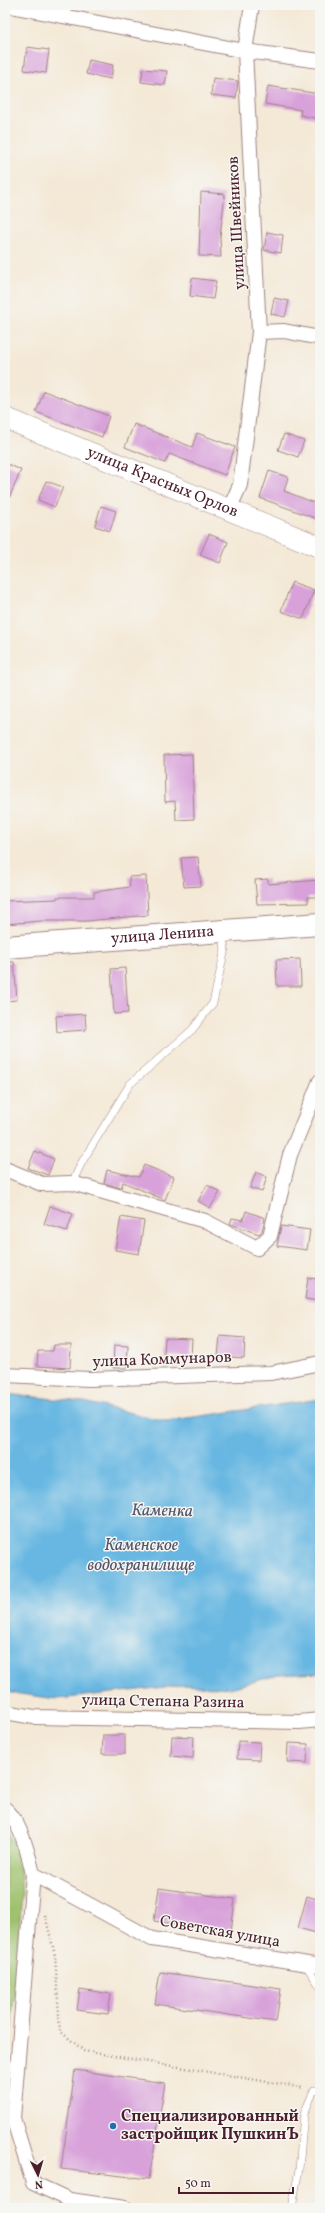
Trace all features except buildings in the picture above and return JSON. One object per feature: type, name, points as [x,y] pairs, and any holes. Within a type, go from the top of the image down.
[{"type":"main road","name":"улица Ленина","points":[[5,947],[320,924]]},
{"type":"street","points":[[5,5],[245,51],[320,61]]},
{"type":"street","name":"улица Швейников","points":[[229,510],[240,485],[259,332],[245,51],[252,5]]},
{"type":"street","points":[[259,332],[284,331],[320,338]]},
{"type":"street","name":"улица Красных Орлов","points":[[5,418],[320,547]]},
{"type":"street","points":[[5,1169],[42,1184],[72,1184],[205,1221],[257,1248],[270,1236],[290,1155],[320,1081]]},
{"type":"street","name":"улица Коммунаров","points":[[5,1374],[88,1380],[271,1373],[320,1363]]},
{"type":"street","name":"улица Степана Разина","points":[[5,1712],[34,1717],[299,1722],[320,1720]]},
{"type":"street","points":[[5,1809],[10,1813],[26,1846],[33,1874],[9,2118],[33,2183],[70,2200],[125,2208]]},
{"type":"street","name":"Советская улица","points":[[33,1874],[152,1939],[320,1966]]},
{"type":"lane","points":[[72,1184],[86,1155],[130,1084],[192,1030],[213,1003],[224,949],[222,931]]},
{"type":"lane","points":[[305,1964],[320,1986]]},
{"type":"lane","points":[[292,2208],[299,2170],[304,2114],[317,2091]]},
{"type":"path","points":[[43,1908],[55,1955],[60,2032],[84,2051],[317,2091]]},
{"type":"green space","points":[[5,1828],[19,1852],[22,1894],[7,2083],[5,2090]]},
{"type":"water","name":"Каменское водохранилище","points":[[5,1394],[84,1402],[166,1421],[320,1399],[320,1673],[278,1675],[230,1688],[184,1685],[57,1699],[5,1692]]},
{"type":"place","name":"Специализированный застройщик ПушкинЪ","points":[[113,2126]]},
{"type":"water label","name":"Каменка","points":[[162,1511]]}]
